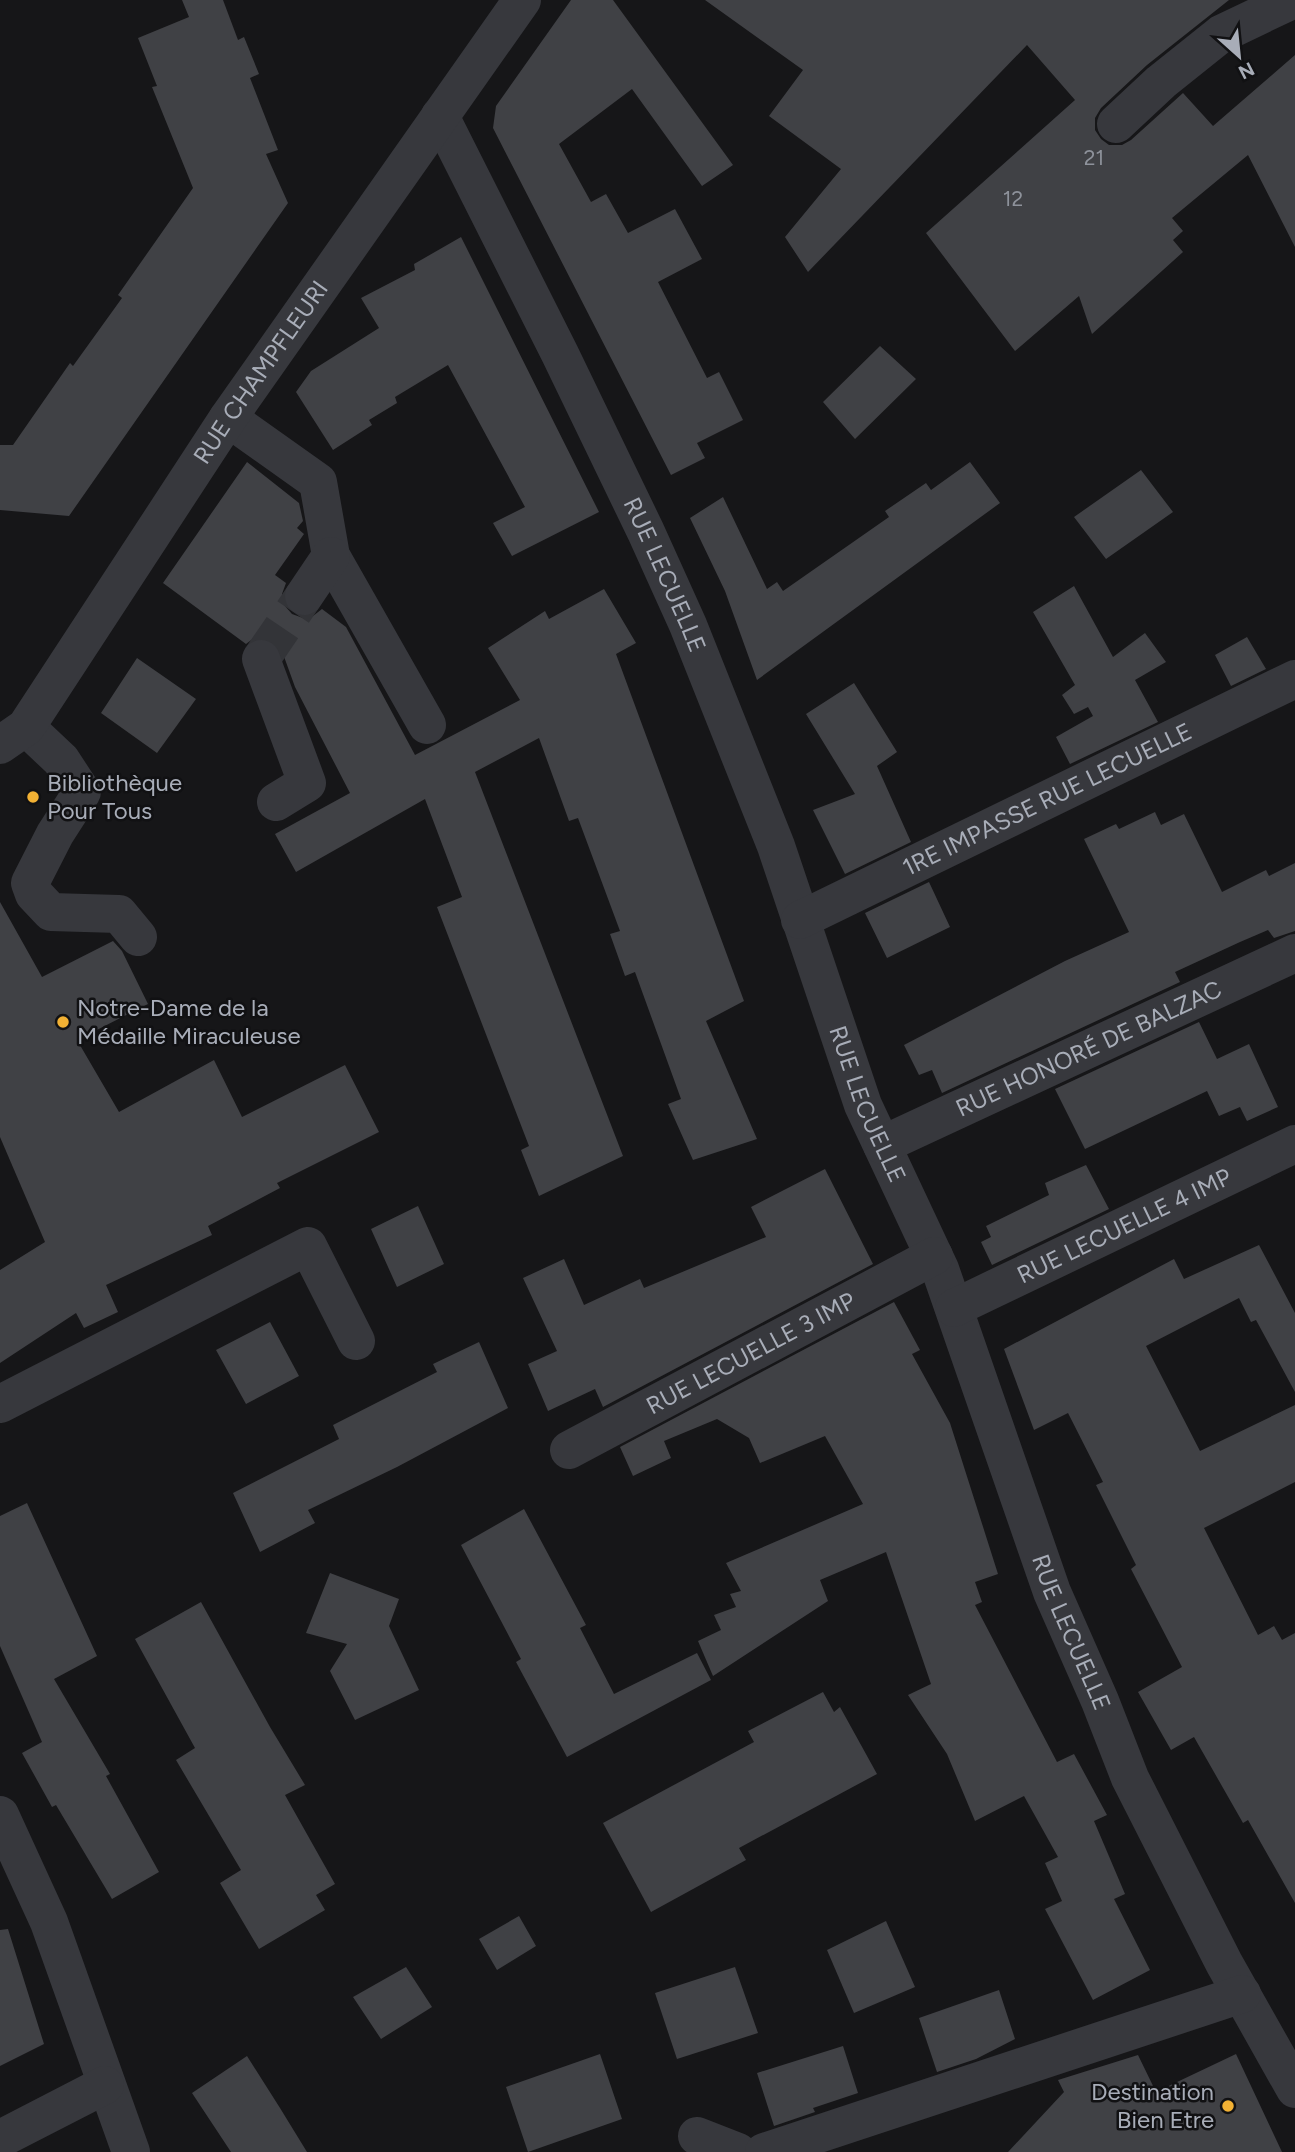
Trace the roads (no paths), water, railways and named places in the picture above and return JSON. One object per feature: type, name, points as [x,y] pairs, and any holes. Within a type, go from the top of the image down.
[{"type":"street","name":"RUE CHAMPFLEURI","points":[[13,736],[228,418],[522,0]]},
{"type":"street","points":[[1116,124],[1161,82],[1222,34],[1274,3]]},
{"type":"street","name":"RUE LECUELLE","points":[[440,116],[561,354],[688,625],[776,846],[863,1105],[934,1256],[1052,1592],[1100,1701],[1130,1778],[1242,1994],[1295,2089]]},
{"type":"street","points":[[228,418],[318,482],[331,556],[427,725]]},
{"type":"street","points":[[304,596],[331,556]]},
{"type":"street","points":[[261,659],[307,783],[276,802]]},
{"type":"street","name":"1RE IMPASSE RUE LECUELLE","points":[[800,920],[1295,679]]},
{"type":"street","points":[[13,736],[61,760],[82,792],[55,834],[30,883],[34,894],[51,912],[119,914],[138,937]]},
{"type":"street","name":"RUE HONORÉ DE BALZAC","points":[[882,1145],[1295,953]]},
{"type":"street","name":"RUE LECUELLE 4 IMP","points":[[954,1308],[1295,1144]]},
{"type":"street","points":[[0,1404],[308,1246],[356,1341]]},
{"type":"street","name":"RUE LECUELLE 3 IMP","points":[[569,1450],[934,1256]]},
{"type":"street","points":[[0,1815],[49,1922],[131,2152]]},
{"type":"street","points":[[764,2152],[1242,1994]]},
{"type":"street","points":[[0,2139],[105,2085]]},
{"type":"street","points":[[698,2136],[738,2152]]},
{"type":"tunnel","points":[[261,659],[304,596]]},
{"type":"place","name":"Bibliothèque Pour Tous","points":[[33,797]]},
{"type":"place","name":"Notre-Dame de la Médaille Miraculeuse","points":[[63,1022]]},
{"type":"place","name":"Destination Bien Etre","points":[[1228,2106]]}]
